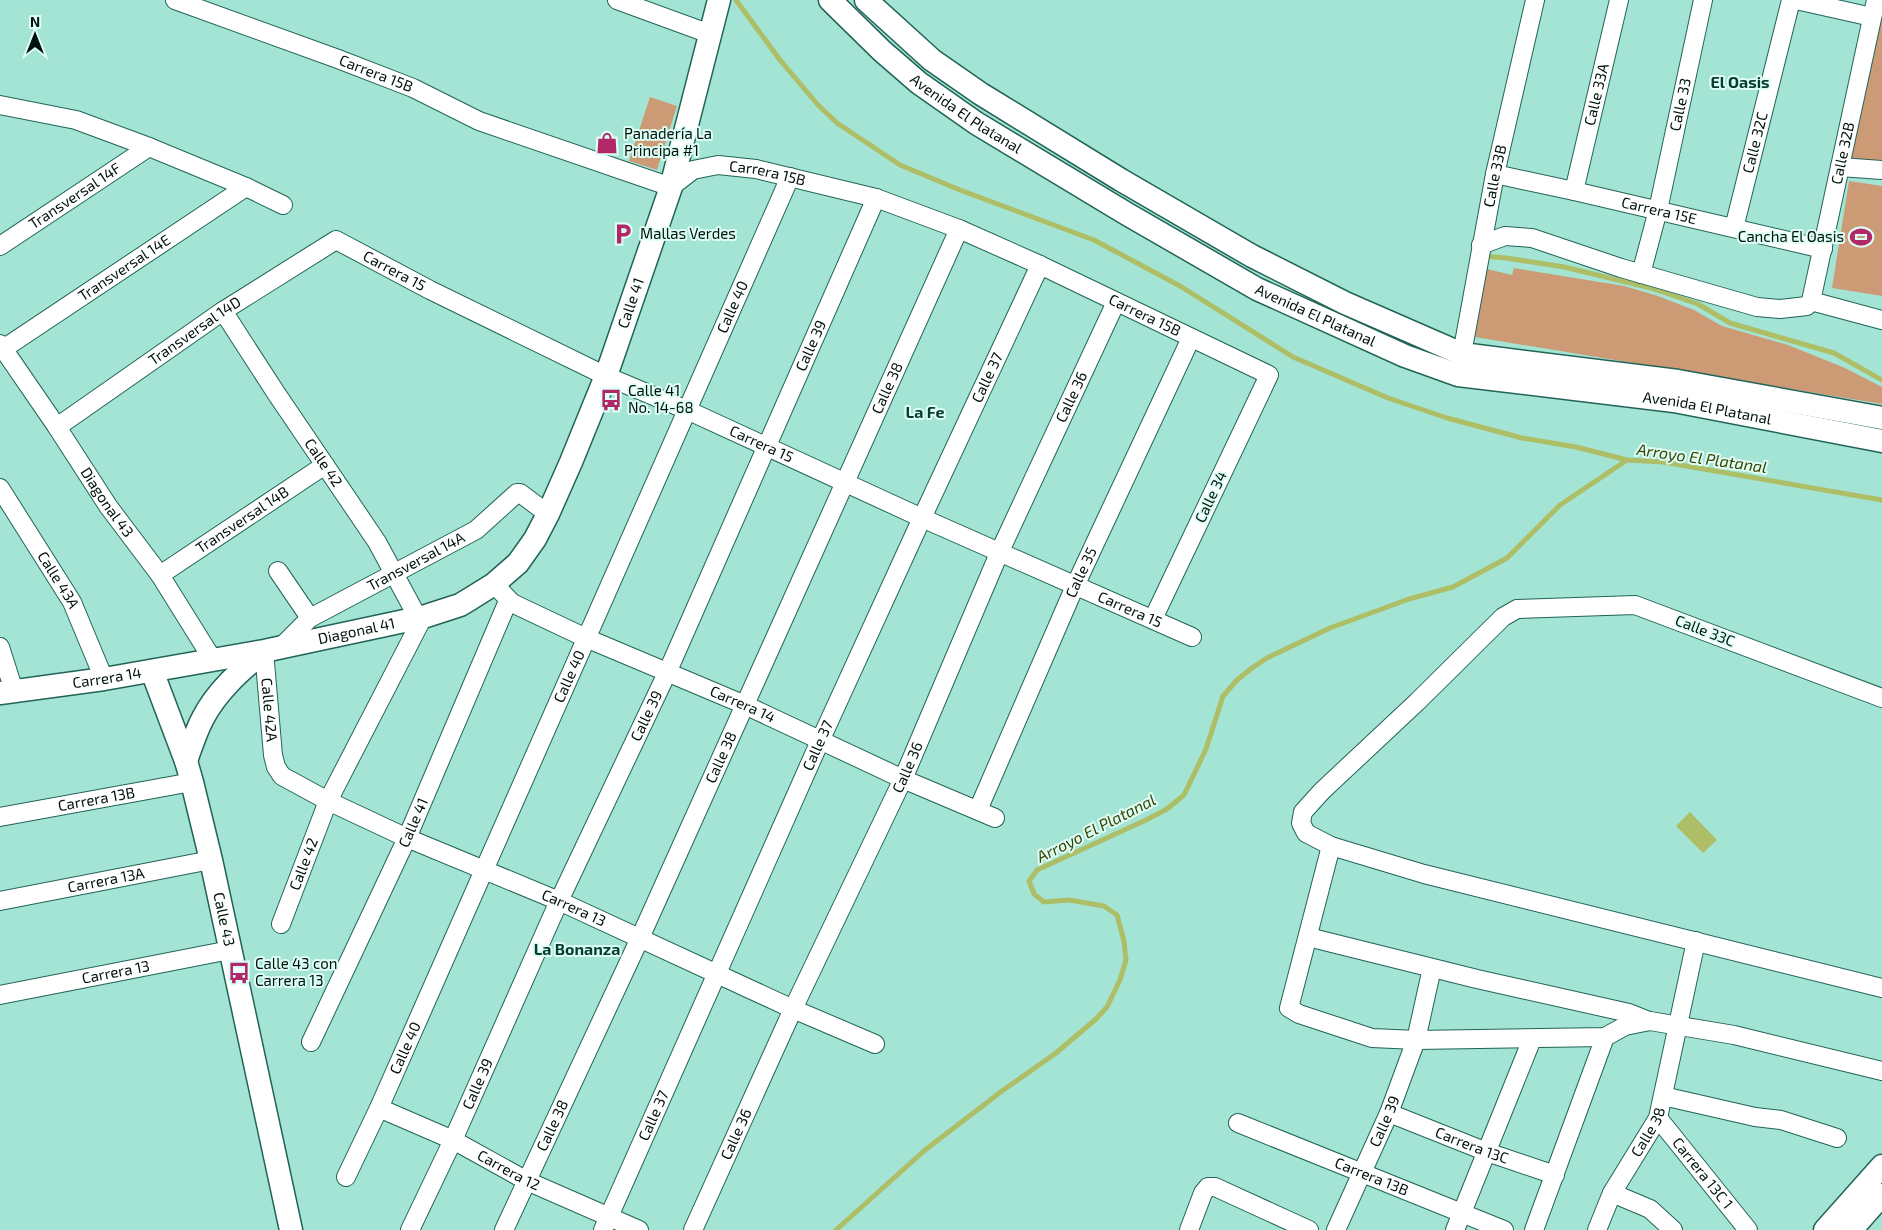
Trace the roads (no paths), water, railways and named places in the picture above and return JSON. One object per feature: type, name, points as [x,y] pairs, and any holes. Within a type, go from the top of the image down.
[{"type":"main road","name":"Avenida El Platanal","points":[[830,0],[882,51],[919,83],[976,123],[1127,214],[1257,289],[1396,353],[1458,376],[1674,401],[1882,441]]},
{"type":"main road","name":"Avenida El Platanal","points":[[866,0],[932,60],[981,94],[1121,180],[1252,256],[1345,304],[1462,354],[1678,381],[1882,418]]},
{"type":"main road","name":"Calle 41","points":[[501,592],[535,539],[548,514],[606,376],[670,187],[718,2]]},
{"type":"main road","name":"Diagonal 41","points":[[213,660],[420,618],[501,592]]},
{"type":"main road","points":[[189,772],[203,718],[214,700],[236,674],[272,649]]},
{"type":"main road","name":"Carrera 14","points":[[7,692],[104,679],[213,660]]},
{"type":"main road","name":"Calle 43","points":[[152,671],[189,772],[291,1230]]},
{"type":"main road","points":[[1826,1230],[1882,1166]]},
{"type":"main road","points":[[1851,1230],[1882,1195]]},
{"type":"street","name":"Carrera 15B","points":[[175,0],[413,88],[479,121],[670,187],[693,170],[718,164],[756,169],[876,198],[959,229],[1040,265],[1269,376]]},
{"type":"street","points":[[617,0],[710,34]]},
{"type":"street","name":"Calle 33B","points":[[1462,354],[1495,174],[1535,0]]},
{"type":"street","name":"Calle 33A","points":[[1574,191],[1619,0]]},
{"type":"street","name":"Calle 33","points":[[1641,274],[1658,210],[1703,0]]},
{"type":"street","name":"Calle 32C","points":[[1734,228],[1791,0]]},
{"type":"street","points":[[1796,0],[1874,8]]},
{"type":"street","name":"Calle 32B","points":[[1809,303],[1823,249],[1874,8]]},
{"type":"street","points":[[1,106],[76,120],[149,147],[246,187],[283,205]]},
{"type":"street","name":"Transversal 14F","points":[[0,246],[149,147]]},
{"type":"street","points":[[1840,167],[1882,170]]},
{"type":"street","name":"Carrera 15E","points":[[1495,174],[1823,249]]},
{"type":"street","name":"Calle 40","points":[[346,1177],[379,1108],[790,177]]},
{"type":"street","name":"Transversal 14E","points":[[2,347],[246,187]]},
{"type":"street","name":"Calle 39","points":[[410,1230],[453,1140],[559,901],[667,674],[876,198]]},
{"type":"street","name":"Calle 38","points":[[504,1230],[640,938],[959,229]]},
{"type":"street","points":[[1481,245],[1505,236],[1532,238],[1641,274],[1757,307],[1780,309],[1809,303],[1882,320]]},
{"type":"street","name":"Carrera 15","points":[[336,240],[430,290],[606,376],[687,410],[922,518],[1192,637]]},
{"type":"street","name":"Transversal 14D","points":[[57,427],[223,311],[336,240]]},
{"type":"street","name":"Calle 37","points":[[606,1223],[820,741],[1040,265]]},
{"type":"street","name":"Calle 36","points":[[693,1230],[793,1009],[903,779],[1000,551],[1116,302]]},
{"type":"street","name":"Calle 42","points":[[223,311],[377,542],[420,618],[328,801],[281,924]]},
{"type":"street","name":"Calle 35","points":[[978,810],[1075,586],[1191,338]]},
{"type":"street","name":"Diagonal 43","points":[[2,347],[108,506],[160,575],[213,660]]},
{"type":"street","name":"Calle 34","points":[[1153,620],[1269,376]]},
{"type":"street","name":"Transversal 14B","points":[[160,575],[325,465]]},
{"type":"street","name":"Calle 43A","points":[[0,488],[72,602],[104,679]]},
{"type":"street","name":"Transversal 14A","points":[[272,649],[310,618],[476,530],[517,493],[520,493],[548,514]]},
{"type":"street","points":[[278,571],[310,618]]},
{"type":"street","name":"Carrera 14","points":[[501,592],[586,638],[667,674],[745,705],[903,779],[995,818]]},
{"type":"street","name":"Calle 41","points":[[312,1042],[407,838],[501,592]]},
{"type":"street","name":"Calle 33C","points":[[1331,846],[1306,833],[1301,823],[1303,812],[1322,791],[1417,702],[1503,617],[1513,610],[1521,608],[1635,605],[1882,698]]},
{"type":"street","points":[[0,647],[7,692]]},
{"type":"street","name":"Calle 42A","points":[[272,649],[273,755],[276,767]]},
{"type":"street","name":"Carrera 13","points":[[276,767],[282,776],[328,801],[407,838],[559,901],[793,1009],[875,1044]]},
{"type":"street","name":"Carrera 13B","points":[[0,817],[189,772]]},
{"type":"street","points":[[1650,1021],[1625,1026],[1605,1037],[1416,1040],[1372,1038],[1312,1020],[1289,1008],[1331,846],[1424,874],[1882,988]]},
{"type":"street","name":"Carrera 13A","points":[[0,901],[210,860]]},
{"type":"street","points":[[1308,937],[1432,968],[1629,1013],[1650,1021],[1734,1035],[1882,1071]]},
{"type":"street","name":"Calle 38","points":[[1597,1230],[1612,1192],[1658,1118],[1696,941]]},
{"type":"street","name":"Carrera 13","points":[[0,995],[230,950]]},
{"type":"street","name":"Calle 39","points":[[1336,1230],[1389,1113],[1416,1040],[1432,968]]},
{"type":"street","points":[[1534,1230],[1556,1175],[1605,1037]]},
{"type":"street","points":[[1455,1230],[1532,1039]]},
{"type":"street","points":[[1663,1096],[1755,1117],[1782,1120],[1836,1138]]},
{"type":"street","name":"Carrera 12","points":[[379,1108],[453,1140],[606,1223],[639,1230]]},
{"type":"street","name":"Carrera 13C","points":[[1389,1113],[1487,1152],[1556,1175]]},
{"type":"street","name":"Carrera 13C 1","points":[[1658,1118],[1748,1230]]},
{"type":"street","name":"Carrera 13B","points":[[1238,1123],[1504,1230]]},
{"type":"street","points":[[1189,1230],[1203,1192],[1208,1187],[1214,1187],[1309,1230]]},
{"type":"street","points":[[1612,1192],[1650,1209],[1672,1230]]},
{"type":"waterway","points":[[736,0],[780,60],[818,105],[837,123],[900,165],[960,190],[1094,240],[1180,286],[1293,357],[1388,398],[1447,418],[1522,438],[1576,447],[1627,460],[1663,462],[1882,500]]},
{"type":"waterway","points":[[1482,256],[1564,267],[1651,288],[1698,304],[1730,323],[1834,353],[1882,380]]},
{"type":"waterway","name":"Arroyo El Platanal","points":[[836,1230],[925,1150],[1002,1091],[1056,1053],[1096,1019],[1107,1007],[1120,980],[1126,960],[1124,941],[1117,915],[1104,906],[1069,900],[1044,902],[1034,894],[1029,881],[1037,870],[1146,820],[1167,809],[1184,795],[1206,749],[1223,696],[1237,680],[1252,668],[1267,658],[1330,628],[1409,599],[1453,587],[1507,558],[1560,505],[1627,460]]},
{"type":"place","name":"Panadería La Principa #1","points":[[607,143]]},
{"type":"place","name":"Mallas Verdes","points":[[623,234]]},
{"type":"place","name":"Cancha El Oasis","points":[[1861,237]]},
{"type":"place","name":"Calle 41 No. 14-68","points":[[611,400]]},
{"type":"place","name":"Calle 43 con Carrera 13","points":[[239,973]]},
{"type":"district","name":"El Oasis","points":[[1740,82]]},
{"type":"district","name":"La Fe","points":[[925,412]]},
{"type":"district","name":"La Bonanza","points":[[577,949]]}]
